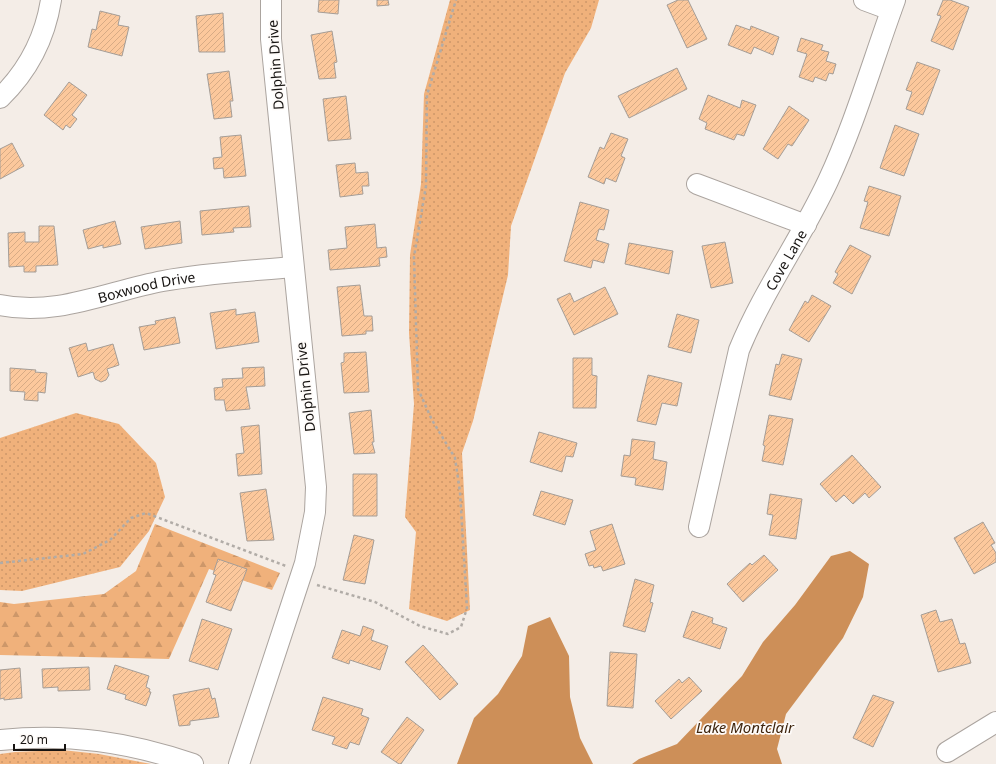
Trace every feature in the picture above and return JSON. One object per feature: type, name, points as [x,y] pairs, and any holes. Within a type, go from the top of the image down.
[{"type":"street","points":[[0,98],[12,86],[28,65],[40,41],[48,16],[51,0]]},
{"type":"street","name":"Dolphin Drive","points":[[239,764],[301,574],[311,538],[315,512],[316,487],[271,39],[271,0]]},
{"type":"street","points":[[864,0],[893,5]]},
{"type":"street","name":"Cove Lane","points":[[700,527],[739,350],[750,323],[806,225],[828,182],[849,131],[893,5]]},
{"type":"street","points":[[697,184],[806,225]]},
{"type":"street","name":"Boxwood Drive","points":[[0,305],[36,308],[62,306],[142,285],[184,277],[293,267]]},
{"type":"street","points":[[947,752],[996,722]]},
{"type":"street","points":[[0,740],[64,737],[105,741],[137,747],[194,764]]},
{"type":"path","points":[[0,563],[84,554],[110,540],[131,518],[146,513],[289,568],[319,586],[375,602],[420,626],[448,634],[461,627],[467,608],[460,492],[455,458],[432,420],[418,389],[414,257],[426,186],[427,95],[456,0]]},
{"type":"green space","points":[[450,0],[599,0],[591,28],[565,73],[511,226],[508,275],[473,421],[462,453],[470,610],[447,621],[409,609],[416,532],[405,517],[414,404],[409,333],[410,255],[421,184],[424,94]]},
{"type":"green space","points":[[76,413],[119,424],[156,463],[165,497],[149,531],[120,567],[22,591],[0,590],[0,438]]},
{"type":"green space","points":[[155,524],[280,573],[272,590],[209,569],[169,659],[0,655],[0,602],[14,604],[104,594],[136,571]]},
{"type":"green space","points":[[62,750],[99,754],[151,764],[0,764],[0,754]]},
{"type":"water","name":"Lake Montclair","points":[[850,551],[869,564],[863,597],[843,638],[786,714],[777,749],[782,764],[632,764],[639,759],[677,744],[742,676],[763,642],[795,605],[831,556]]},
{"type":"water","points":[[550,617],[569,656],[570,697],[580,738],[593,764],[457,764],[474,718],[498,694],[522,656],[528,626]]},
{"type":"building","points":[[319,0],[339,0],[338,14],[318,12]]},
{"type":"building","points":[[377,0],[388,0],[389,5],[377,6]]},
{"type":"building","points":[[678,0],[688,0],[707,39],[687,48],[667,5]]},
{"type":"building","points":[[943,0],[950,0],[969,7],[953,50],[931,41],[941,16],[937,15]]},
{"type":"building","points":[[100,11],[120,16],[118,25],[129,27],[122,56],[88,47],[92,29],[96,30]]},
{"type":"building","points":[[223,13],[225,52],[199,52],[196,16]]},
{"type":"building","points":[[736,25],[750,30],[751,26],[779,37],[773,55],[754,47],[751,54],[728,45]]},
{"type":"building","points":[[332,31],[337,62],[334,63],[336,78],[319,79],[311,35]]},
{"type":"building","points":[[801,38],[823,45],[821,50],[829,52],[826,61],[836,64],[833,74],[829,73],[826,81],[815,77],[813,82],[799,77],[807,54],[797,51]]},
{"type":"building","points":[[917,62],[940,70],[923,115],[906,109],[912,92],[906,90]]},
{"type":"building","points":[[677,68],[687,89],[629,118],[618,96]]},
{"type":"building","points":[[229,71],[233,101],[230,101],[232,117],[214,119],[207,74]]},
{"type":"building","points":[[69,82],[87,95],[72,115],[77,119],[70,128],[66,125],[63,130],[44,115]]},
{"type":"building","points":[[708,95],[740,108],[742,100],[756,105],[744,136],[737,134],[734,140],[705,129],[707,123],[699,119]]},
{"type":"building","points":[[346,96],[351,139],[328,141],[323,99]]},
{"type":"building","points":[[789,106],[809,120],[792,146],[788,144],[778,159],[763,149]]},
{"type":"building","points":[[895,125],[919,134],[904,176],[880,168]]},
{"type":"building","points":[[611,133],[628,139],[621,156],[625,158],[616,182],[606,178],[604,184],[588,177],[600,147],[604,149]]},
{"type":"building","points":[[241,135],[246,176],[224,178],[223,168],[214,169],[213,158],[222,157],[220,137]]},
{"type":"building","points":[[12,143],[24,166],[0,179],[0,149]]},
{"type":"building","points":[[355,163],[356,173],[368,172],[369,186],[362,186],[363,194],[340,197],[336,165]]},
{"type":"building","points":[[869,186],[901,196],[889,236],[860,228],[868,202],[864,201]]},
{"type":"building","points":[[580,202],[609,210],[604,230],[599,229],[596,240],[609,244],[604,263],[593,260],[591,268],[564,261]]},
{"type":"building","points":[[249,206],[251,227],[233,228],[234,232],[202,235],[200,211]]},
{"type":"building","points":[[115,221],[121,244],[103,248],[103,245],[88,249],[83,230]]},
{"type":"building","points":[[180,221],[182,243],[145,249],[141,227]]},
{"type":"building","points":[[375,224],[377,248],[386,247],[387,257],[379,258],[380,266],[330,270],[328,250],[347,248],[345,227]]},
{"type":"building","points":[[39,226],[54,226],[58,265],[36,266],[36,272],[24,272],[24,266],[9,267],[8,233],[25,232],[25,242],[39,242]]},
{"type":"building","points":[[725,242],[733,283],[711,288],[702,246]]},
{"type":"building","points":[[629,243],[673,251],[669,274],[625,264]]},
{"type":"building","points":[[850,245],[871,256],[852,294],[833,283],[838,274],[835,272]]},
{"type":"building","points":[[360,285],[364,316],[372,316],[373,331],[366,331],[366,334],[342,336],[337,287]]},
{"type":"building","points":[[605,287],[618,314],[574,335],[557,299],[570,293],[574,302]]},
{"type":"building","points":[[812,295],[831,306],[809,342],[789,330],[805,301],[808,303]]},
{"type":"building","points":[[236,309],[236,315],[255,312],[259,342],[216,349],[210,313]]},
{"type":"building","points":[[677,314],[699,320],[691,353],[668,347]]},
{"type":"building","points":[[175,317],[180,343],[144,350],[139,327],[156,324],[155,321]]},
{"type":"building","points":[[86,343],[88,351],[113,344],[119,365],[107,369],[109,375],[106,380],[101,382],[95,379],[93,372],[78,377],[69,348]]},
{"type":"building","points":[[366,352],[369,392],[344,393],[341,363],[344,362],[344,353]]},
{"type":"building","points":[[782,354],[802,359],[791,400],[769,395],[776,364],[779,365]]},
{"type":"building","points":[[573,358],[592,358],[592,375],[597,376],[596,408],[573,408]]},
{"type":"building","points":[[264,367],[265,386],[246,387],[250,409],[226,411],[224,400],[215,400],[214,388],[223,387],[222,379],[243,378],[242,368]]},
{"type":"building","points":[[10,368],[36,370],[35,372],[47,373],[45,393],[38,392],[38,401],[24,400],[25,392],[10,391]]},
{"type":"building","points":[[648,375],[682,383],[677,406],[662,403],[656,425],[637,421]]},
{"type":"building","points":[[371,410],[374,442],[372,442],[375,453],[354,454],[349,413]]},
{"type":"building","points":[[769,415],[793,419],[783,465],[762,461],[765,446],[763,445]]},
{"type":"building","points":[[259,425],[262,474],[238,476],[236,454],[244,453],[241,427]]},
{"type":"building","points":[[539,432],[577,443],[573,457],[566,456],[562,472],[530,462]]},
{"type":"building","points":[[632,439],[655,442],[653,459],[667,462],[663,490],[635,485],[636,478],[621,476],[624,455],[630,456]]},
{"type":"building","points":[[852,455],[881,487],[869,498],[865,493],[853,504],[844,495],[836,502],[820,484]]},
{"type":"building","points":[[353,474],[377,474],[377,516],[353,516]]},
{"type":"building","points":[[266,489],[274,540],[247,541],[240,493]]},
{"type":"building","points":[[541,491],[573,500],[565,525],[533,515]]},
{"type":"building","points":[[770,494],[802,499],[796,539],[769,535],[773,515],[767,514]]},
{"type":"building","points":[[983,522],[995,543],[991,545],[996,553],[996,562],[974,574],[954,538]]},
{"type":"building","points":[[612,524],[625,564],[603,571],[601,566],[594,568],[593,565],[589,566],[585,554],[596,550],[590,531]]},
{"type":"building","points":[[354,535],[374,540],[365,584],[343,580]]},
{"type":"building","points":[[764,555],[778,570],[743,602],[727,584],[750,563],[752,565]]},
{"type":"building","points":[[218,559],[247,569],[231,611],[206,602],[216,575],[213,574]]},
{"type":"building","points":[[635,579],[654,585],[650,602],[653,603],[645,632],[623,626]]},
{"type":"building","points":[[936,610],[940,622],[952,619],[960,644],[965,643],[971,663],[938,672],[921,615]]},
{"type":"building","points":[[692,611],[713,618],[712,623],[727,628],[720,649],[683,637]]},
{"type":"building","points":[[202,619],[232,629],[218,670],[189,661]]},
{"type":"building","points":[[363,626],[374,630],[371,640],[388,646],[380,670],[350,660],[349,664],[332,658],[342,630],[360,636]]},
{"type":"building","points":[[423,645],[458,684],[440,700],[405,662]]},
{"type":"building","points":[[610,652],[637,654],[633,708],[607,706]]},
{"type":"building","points":[[115,665],[149,676],[146,687],[150,689],[149,692],[151,692],[146,706],[125,699],[126,695],[107,689]]},
{"type":"building","points":[[89,667],[90,690],[58,691],[58,687],[43,688],[42,669]]},
{"type":"building","points":[[20,668],[22,698],[0,699],[0,670]]},
{"type":"building","points":[[689,677],[702,691],[671,719],[655,701],[679,679],[682,683]]},
{"type":"building","points":[[209,688],[212,699],[215,698],[219,717],[190,721],[190,725],[179,726],[173,695]]},
{"type":"building","points":[[873,695],[894,702],[873,747],[853,738]]},
{"type":"building","points":[[323,697],[363,709],[361,715],[369,718],[359,745],[350,742],[347,749],[332,744],[335,737],[312,730]]},
{"type":"building","points":[[407,717],[424,730],[401,764],[399,764],[381,752]]}]
